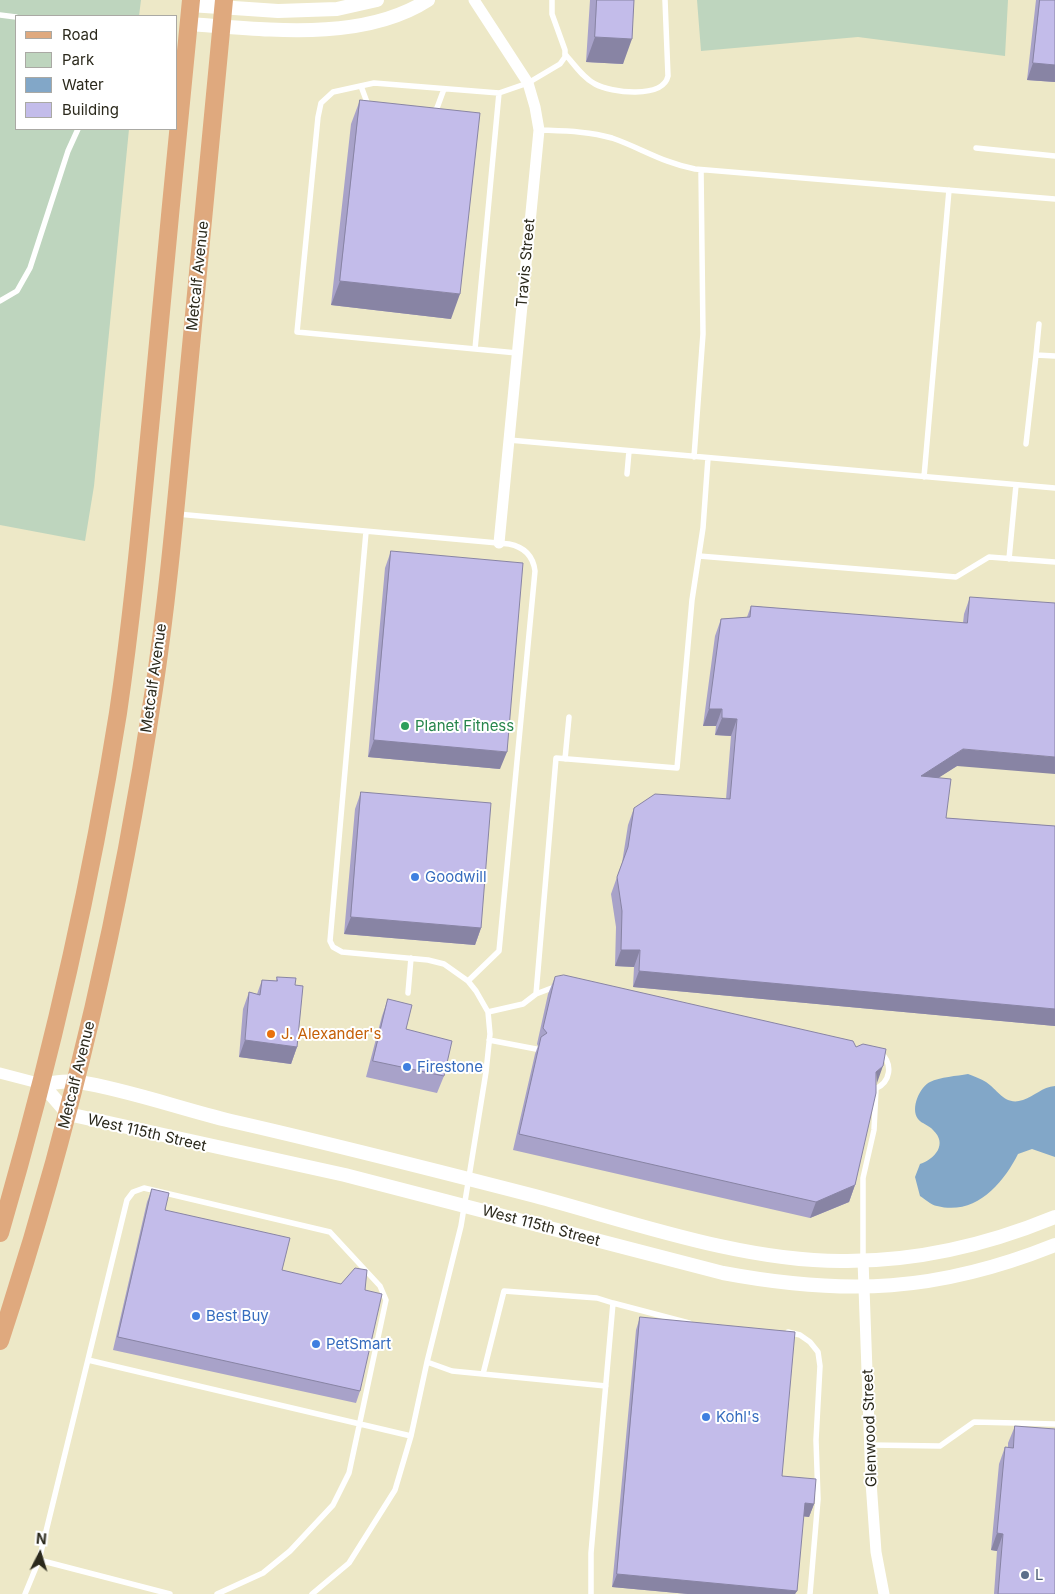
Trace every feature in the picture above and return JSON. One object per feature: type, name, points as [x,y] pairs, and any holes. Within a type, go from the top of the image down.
[{"type":"main road","name":"Metcalf Avenue","points":[[0,1233],[42,1084],[85,898],[118,710],[142,512],[190,2]]},
{"type":"main road","name":"Metcalf Avenue","points":[[0,1341],[38,1220],[68,1114],[130,834],[155,684],[174,514],[223,4]]},
{"type":"street","points":[[190,2],[278,10],[336,9],[377,0]]},
{"type":"street","points":[[188,24],[302,32],[332,29],[399,15],[428,0]]},
{"type":"street","name":"Travis Street","points":[[474,0],[528,83],[539,130],[499,543]]},
{"type":"street","name":"West 115th Street","points":[[0,1073],[42,1084],[76,1081],[470,1179],[732,1248],[804,1259],[863,1260],[930,1254],[974,1246],[1055,1217]]},
{"type":"street","name":"West 115th Street","points":[[42,1084],[68,1114],[182,1141],[326,1171],[723,1272],[808,1286],[864,1288],[918,1283],[963,1275],[1016,1261],[1055,1245]]},
{"type":"street","name":"Glenwood Street","points":[[863,1260],[876,1552],[884,1594]]},
{"type":"lane","points":[[552,0],[555,27],[565,54],[593,84],[607,89],[631,91],[658,89],[667,82],[665,0]]},
{"type":"lane","points":[[0,15],[15,17]]},
{"type":"lane","points":[[517,353],[297,332],[319,110],[326,97],[333,92],[380,82],[500,93],[528,83],[560,64],[565,54]]},
{"type":"lane","points":[[361,86],[367,105],[375,110]]},
{"type":"lane","points":[[424,116],[430,115],[437,108],[444,89]]},
{"type":"lane","points":[[475,349],[500,93]]},
{"type":"lane","points":[[0,301],[17,291],[30,268],[68,151],[78,130]]},
{"type":"lane","points":[[539,130],[592,133],[613,139],[676,165],[701,170],[1055,199]]},
{"type":"lane","points":[[976,148],[1055,156]]},
{"type":"lane","points":[[694,457],[703,334],[701,170]]},
{"type":"lane","points":[[924,477],[949,190]]},
{"type":"lane","points":[[1026,444],[1039,324]]},
{"type":"lane","points":[[1036,355],[1055,356]]},
{"type":"lane","points":[[509,440],[1055,488]]},
{"type":"lane","points":[[627,474],[629,451]]},
{"type":"lane","points":[[536,994],[556,758],[677,768],[692,600],[699,556],[708,458]]},
{"type":"lane","points":[[1009,559],[1016,485]]},
{"type":"lane","points":[[174,514],[499,543],[517,546],[531,555],[535,570],[500,952],[468,981]]},
{"type":"lane","points":[[312,1594],[348,1563],[382,1514],[395,1490],[411,1436],[465,1206],[489,1040],[488,1012],[468,981],[444,964],[411,958],[342,952],[332,947],[330,941],[366,532]]},
{"type":"lane","points":[[699,556],[956,577],[989,557],[1055,562]]},
{"type":"lane","points":[[565,759],[569,716]]},
{"type":"lane","points":[[408,993],[411,958]]},
{"type":"lane","points":[[488,1012],[522,1004],[550,987],[565,986]]},
{"type":"lane","points":[[489,1040],[536,1049]]},
{"type":"lane","points":[[863,1260],[864,1172],[874,1130],[876,1089],[883,1084],[889,1072],[887,1060],[877,1051]]},
{"type":"lane","points":[[866,1128],[874,1130]]},
{"type":"lane","points":[[856,1171],[864,1172]]},
{"type":"lane","points":[[25,1594],[39,1560],[127,1200],[133,1192],[144,1188],[330,1232],[380,1286],[384,1293],[385,1308],[349,1474],[333,1505],[290,1551],[263,1572],[217,1594]]},
{"type":"lane","points":[[483,1374],[504,1290],[597,1298],[698,1324]]},
{"type":"lane","points":[[591,1594],[591,1554],[613,1303]]},
{"type":"lane","points":[[779,1331],[800,1335],[810,1342],[818,1352],[820,1366],[816,1440],[818,1499],[810,1594]]},
{"type":"lane","points":[[88,1360],[411,1436]]},
{"type":"lane","points":[[427,1362],[452,1371],[606,1386]]},
{"type":"lane","points":[[870,1445],[940,1446],[974,1422],[1055,1424]]},
{"type":"lane","points":[[39,1560],[170,1594]]},
{"type":"green space","points":[[0,0],[141,0],[139,15],[15,15],[15,130],[129,130],[94,486],[85,541],[0,525]]},
{"type":"green space","points":[[697,0],[1008,0],[1005,56],[858,37],[701,51]]},
{"type":"water","points":[[968,1074],[986,1082],[1003,1097],[1011,1101],[1023,1100],[1046,1088],[1055,1086],[1055,1157],[1032,1149],[1018,1154],[1004,1176],[986,1195],[964,1206],[951,1208],[937,1206],[920,1196],[915,1177],[920,1164],[935,1155],[939,1146],[937,1135],[918,1119],[915,1109],[917,1098],[923,1088],[934,1080]]},
{"type":"building","points":[[597,0],[634,0],[632,39],[595,37]]},
{"type":"building","points":[[1040,0],[1055,0],[1055,65],[1033,63]]},
{"type":"building","points":[[360,100],[480,113],[460,294],[340,281]]},
{"type":"building","points":[[391,551],[523,563],[507,752],[374,740]]},
{"type":"building","points":[[970,597],[1055,603],[1055,757],[963,749],[921,776],[951,779],[946,818],[1055,826],[1055,1009],[639,971],[640,950],[621,950],[622,911],[617,877],[628,847],[634,808],[655,794],[730,799],[737,719],[722,718],[722,709],[709,709],[721,619],[750,617],[751,606],[967,623]]},
{"type":"building","name":"Goodwill","points":[[361,792],[491,803],[481,928],[351,917]]},
{"type":"building","points":[[564,975],[853,1041],[856,1047],[863,1044],[886,1049],[883,1066],[876,1072],[876,1093],[855,1185],[816,1202],[519,1134],[541,1037],[547,1033],[543,1028],[555,977]]},
{"type":"building","points":[[277,977],[296,978],[295,985],[303,986],[297,1047],[245,1040],[249,992],[260,995],[262,980],[277,981]]},
{"type":"building","points":[[388,999],[412,1005],[406,1029],[452,1041],[444,1076],[373,1061]]},
{"type":"building","points":[[152,1189],[169,1193],[165,1210],[290,1238],[282,1270],[341,1284],[355,1268],[367,1270],[365,1290],[382,1294],[360,1391],[118,1337]]},
{"type":"building","name":"Kohl's","points":[[640,1317],[795,1332],[782,1476],[816,1479],[814,1504],[805,1503],[797,1591],[617,1574]]},
{"type":"building","points":[[1015,1426],[1055,1429],[1055,1594],[998,1594],[1003,1534],[997,1533],[1005,1447],[1013,1448]]},
{"type":"place","name":"Planet Fitness","points":[[405,726]]},
{"type":"place","name":"Goodwill","points":[[415,877]]},
{"type":"place","name":"J. Alexander's","points":[[271,1034]]},
{"type":"place","name":"Firestone","points":[[407,1067]]},
{"type":"place","name":"Best Buy","points":[[196,1316]]},
{"type":"place","name":"PetSmart","points":[[316,1344]]},
{"type":"place","name":"Kohl's","points":[[706,1417]]},
{"type":"place","name":"L","points":[[1025,1575]]}]
